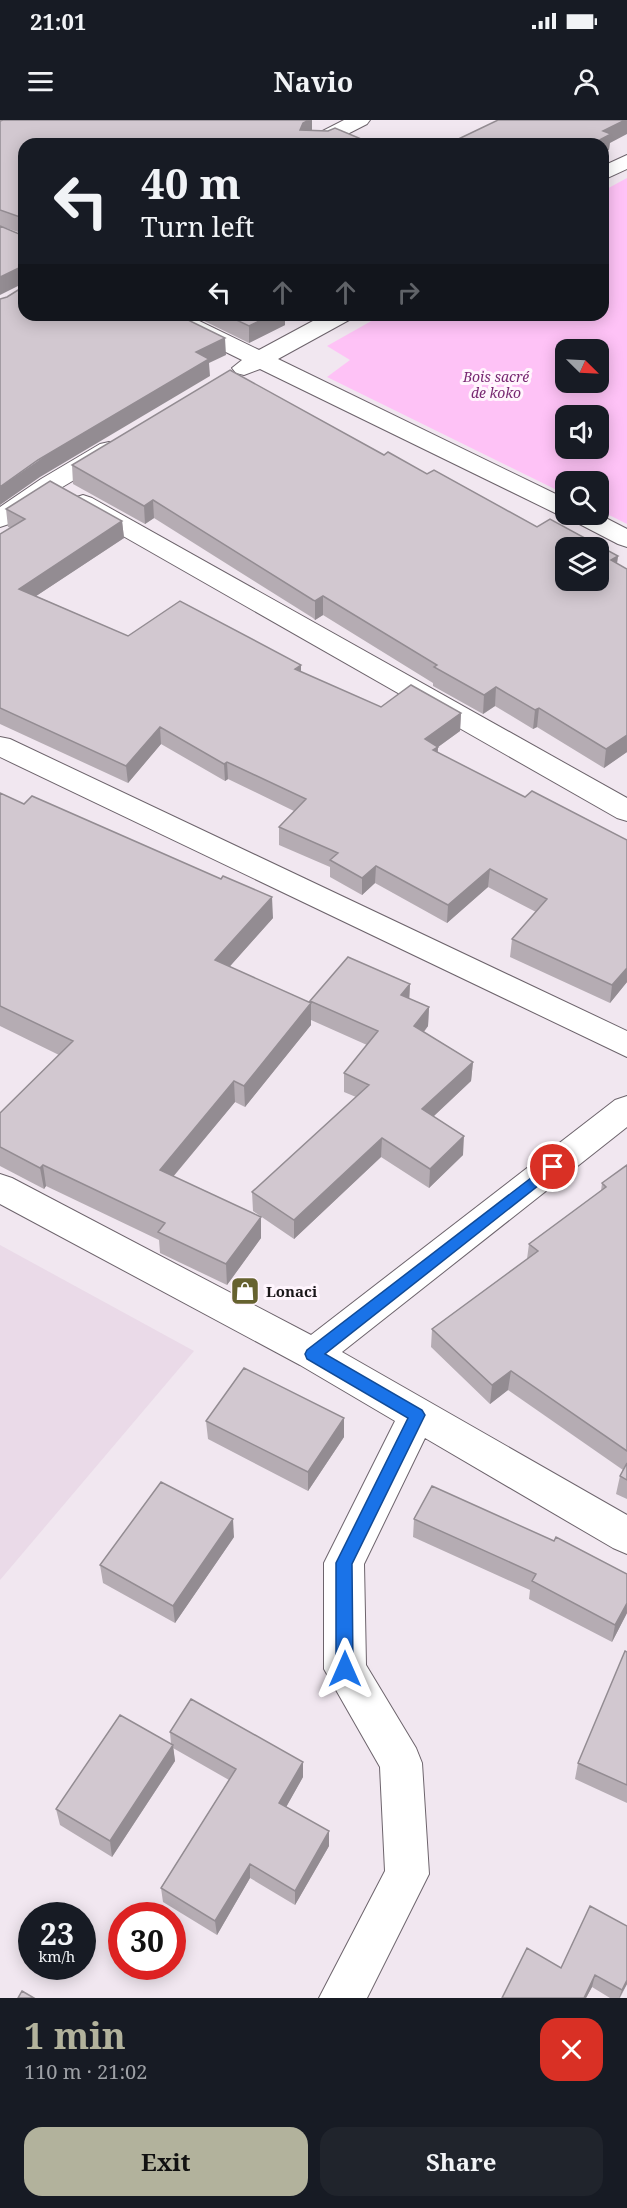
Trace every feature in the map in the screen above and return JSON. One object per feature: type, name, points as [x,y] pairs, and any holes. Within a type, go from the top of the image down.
[{"type":"street","points":[[324,138],[360,120]]},
{"type":"street","points":[[609,171],[627,161]]},
{"type":"street","points":[[181,321],[555,504]]},
{"type":"street","points":[[229,377],[329,321]]},
{"type":"street","points":[[0,519],[50,484],[130,436]]},
{"type":"street","points":[[50,484],[627,811]]},
{"type":"street","points":[[599,525],[627,539]]},
{"type":"street","points":[[0,746],[627,1045]]},
{"type":"street","points":[[313,1354],[627,1109]]},
{"type":"street","points":[[0,1188],[313,1354],[627,1536]]},
{"type":"street","points":[[342,1998],[407,1874],[401,1763],[345,1669],[344,1563],[417,1415]]},
{"type":"shaded area","points":[[0,1245],[194,1351],[0,1580]]},
{"type":"green space","name":"Bois sacré de koko","points":[[627,178],[627,524],[609,515],[609,471],[555,471],[555,489],[327,377],[350,360],[327,346],[371,321],[609,321],[609,188]]},
{"type":"building","points":[[309,120],[303,123],[300,130],[328,131],[335,128],[359,138],[18,138],[18,216],[0,210],[0,121]]},
{"type":"building","points":[[498,120],[625,120],[603,131],[611,134],[603,138],[460,138]]},
{"type":"building","points":[[0,226],[18,234],[18,268],[0,277]]},
{"type":"building","points":[[18,290],[18,321],[190,321],[225,338],[196,352],[209,359],[38,460],[0,487],[0,299]]},
{"type":"building","points":[[239,321],[259,321],[249,326]]},
{"type":"building","points":[[230,370],[384,455],[388,452],[427,474],[434,470],[537,527],[550,519],[555,522],[555,525],[561,525],[583,537],[555,537],[555,591],[609,591],[609,551],[618,556],[611,560],[627,569],[627,735],[606,749],[539,708],[535,710],[496,687],[484,695],[434,667],[437,665],[323,596],[313,600],[153,500],[144,506],[72,465]]},
{"type":"building","points":[[50,481],[122,521],[19,589],[128,636],[180,601],[301,665],[295,669],[381,707],[411,685],[461,713],[425,739],[438,747],[433,750],[525,797],[532,791],[627,840],[627,968],[612,985],[512,939],[547,899],[490,869],[448,905],[376,866],[362,878],[330,860],[338,853],[279,827],[306,799],[227,762],[224,764],[160,727],[126,766],[0,708],[0,534],[25,519],[6,509]]},
{"type":"building","points":[[0,793],[24,804],[32,796],[221,879],[223,876],[272,897],[215,960],[311,1003],[244,1086],[234,1081],[160,1170],[261,1217],[226,1264],[158,1232],[165,1223],[43,1165],[40,1168],[0,1147],[0,1113],[73,1041],[0,1006]]},
{"type":"building","points":[[348,957],[410,984],[401,995],[429,1007],[414,1026],[473,1062],[422,1109],[464,1136],[430,1169],[382,1138],[294,1220],[252,1192],[369,1085],[344,1073],[378,1031],[310,1001]]},
{"type":"building","points":[[627,1165],[627,1451],[511,1371],[492,1385],[432,1329],[538,1251],[529,1244],[606,1187],[602,1183]]},
{"type":"building","points":[[244,1368],[344,1418],[308,1472],[206,1421]]},
{"type":"building","points":[[627,1463],[627,1480],[620,1476]]},
{"type":"building","points":[[161,1482],[233,1519],[173,1606],[100,1565]]},
{"type":"building","points":[[432,1486],[554,1541],[556,1537],[627,1574],[627,1603],[615,1625],[532,1581],[536,1574],[414,1519]]},
{"type":"building","points":[[625,1651],[627,1652],[627,1785],[578,1763]]},
{"type":"building","points":[[191,1699],[303,1762],[279,1803],[329,1831],[295,1891],[250,1864],[215,1921],[161,1888],[236,1769],[170,1732]]},
{"type":"building","points":[[120,1715],[173,1745],[110,1841],[56,1809]]},
{"type":"building","points":[[590,1906],[627,1926],[627,1980],[622,1990],[595,1975],[584,1998],[502,1998],[527,1948],[561,1968]]},
{"type":"building","points":[[22,1991],[34,1998],[18,1998]]},
{"type":"place","name":"Lonaci","points":[[245,1291]]},
{"type":"route","points":[[345,1669],[344,1563],[417,1415],[313,1354],[553,1167]]}]
